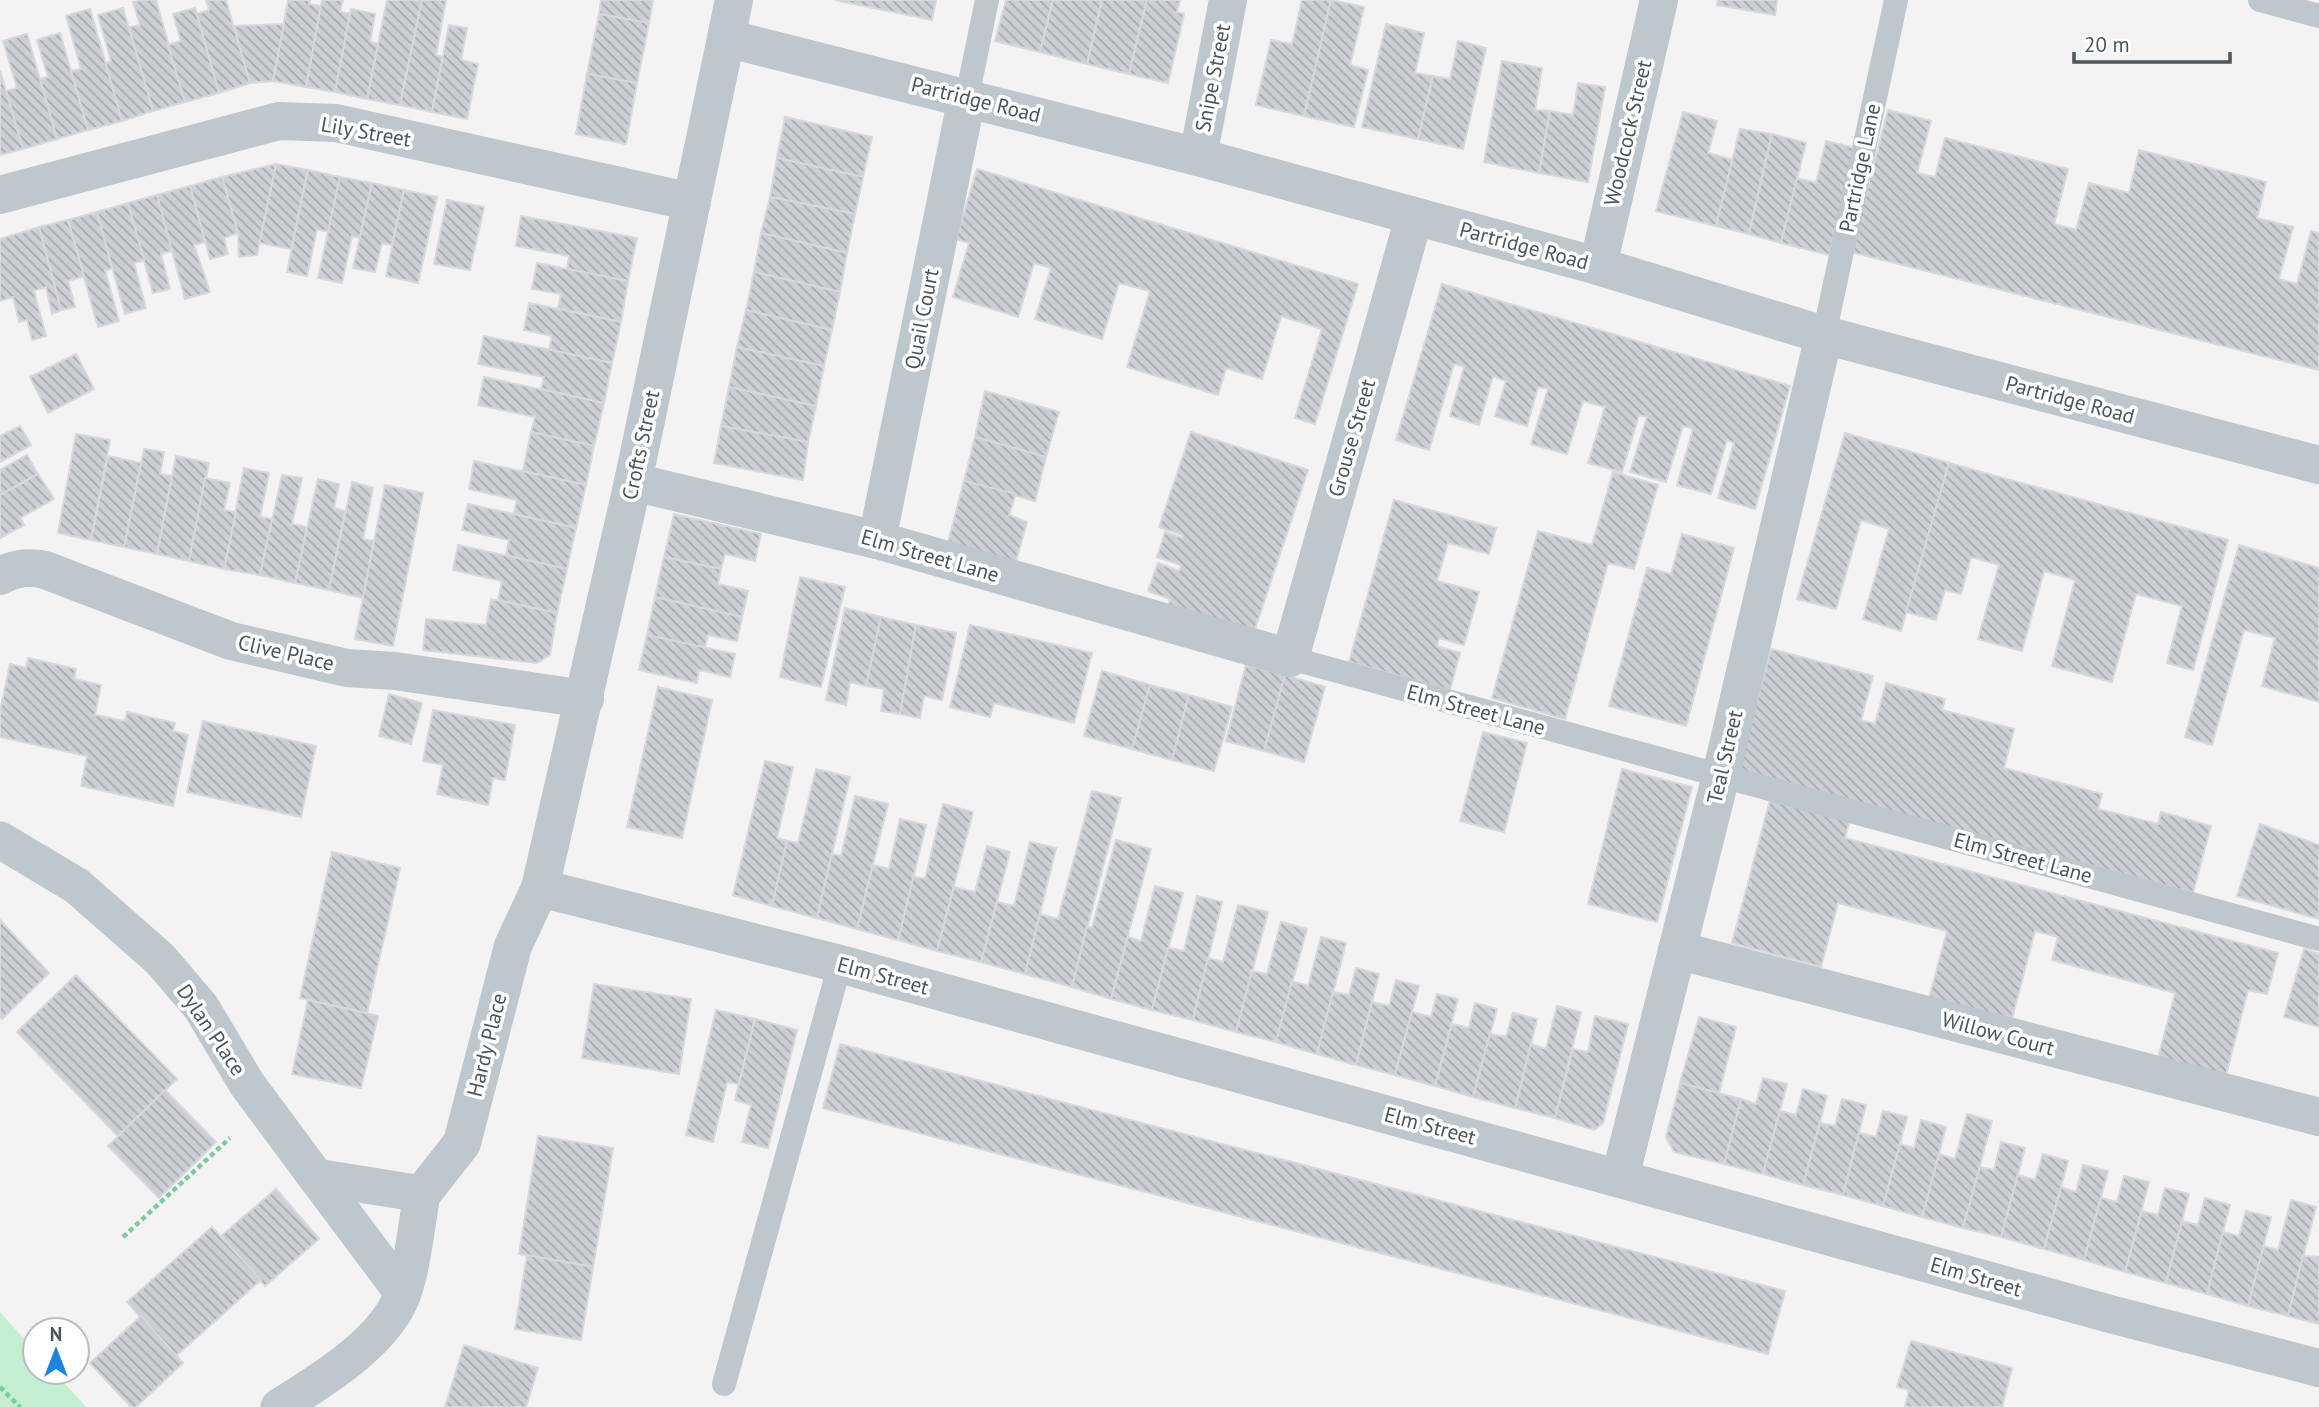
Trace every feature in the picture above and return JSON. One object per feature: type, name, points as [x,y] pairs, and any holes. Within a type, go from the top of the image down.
[{"type":"street","name":"Crofts Street","points":[[540,888],[633,482],[734,0]]},
{"type":"street","name":"Snipe Street","points":[[1198,157],[1228,0]]},
{"type":"street","name":"Woodcock Street","points":[[1598,266],[1659,0]]},
{"type":"street","name":"Partridge Road","points":[[726,38],[1198,157],[1598,266],[1824,335],[2319,465]]},
{"type":"street","name":"Quail Court","points":[[877,540],[967,97]]},
{"type":"street","name":"Lily Street","points":[[0,195],[279,121],[336,123],[692,202]]},
{"type":"street","name":"Grouse Street","points":[[1290,658],[1414,217]]},
{"type":"street","name":"Teal Street","points":[[1620,1178],[1721,775],[1824,335]]},
{"type":"street","name":"Elm Street Lane","points":[[633,482],[877,540],[1290,658]]},
{"type":"street","name":"Clive Place","points":[[0,576],[11,570],[30,567],[45,570],[231,641],[348,668],[395,671],[585,699]]},
{"type":"street","name":"Dylan Place","points":[[0,840],[77,886],[160,959],[201,1007],[264,1105],[403,1293]]},
{"type":"street","name":"Elm Street","points":[[540,888],[840,964],[2110,1314],[2319,1368]]},
{"type":"street","name":"Hardy Place","points":[[422,1194],[462,1143],[513,946],[540,888]]},
{"type":"street","name":"Willow Court","points":[[1677,950],[2319,1117]]},
{"type":"street","points":[[279,1407],[329,1375],[379,1331],[403,1293],[422,1194],[316,1177]]},
{"type":"lane","points":[[967,97],[987,0]]},
{"type":"lane","name":"Partridge Lane","points":[[1824,335],[1896,0]]},
{"type":"lane","points":[[2260,0],[2319,16]]},
{"type":"lane","name":"Elm Street Lane","points":[[1290,658],[2319,939]]},
{"type":"lane","points":[[724,1384],[840,964]]},
{"type":"path","points":[[123,1237],[264,1105]]},
{"type":"path","points":[[0,1387],[20,1407]]},
{"type":"green space","points":[[0,1312],[21,1335],[21,1386],[67,1386],[86,1407],[0,1407]]},
{"type":"building","points":[[156,0],[185,102],[153,111],[129,27],[140,25],[133,2]]},
{"type":"building","points":[[206,0],[226,0],[250,83],[219,93],[197,14],[209,10]]},
{"type":"building","points":[[288,0],[310,0],[309,4],[321,6],[306,87],[273,81]]},
{"type":"building","points":[[322,0],[343,0],[340,12],[351,14],[335,92],[306,87]]},
{"type":"building","points":[[387,0],[422,0],[400,105],[367,99]]},
{"type":"building","points":[[422,0],[446,0],[436,55],[443,57],[432,112],[400,105]]},
{"type":"building","points":[[601,0],[653,0],[649,23],[599,14]]},
{"type":"building","points":[[835,0],[936,0],[932,20]]},
{"type":"building","points":[[1006,0],[1053,0],[1040,52],[995,41]]},
{"type":"building","points":[[1053,0],[1102,0],[1087,64],[1040,52]]},
{"type":"building","points":[[1102,0],[1147,0],[1129,74],[1087,64]]},
{"type":"building","points":[[1147,0],[1180,0],[1177,12],[1184,14],[1168,83],[1129,74]]},
{"type":"building","points":[[1302,0],[1331,0],[1304,116],[1256,105],[1271,40],[1292,44]]},
{"type":"building","points":[[1331,0],[1364,7],[1350,65],[1368,70],[1354,127],[1304,116]]},
{"type":"building","points":[[1718,0],[1777,0],[1775,15],[1717,5]]},
{"type":"building","points":[[123,8],[153,111],[122,121],[105,63],[111,61],[98,15]]},
{"type":"building","points":[[195,8],[219,93],[185,102],[168,45],[181,41],[173,14]]},
{"type":"building","points":[[90,9],[122,121],[88,130],[71,71],[81,69],[66,16]]},
{"type":"building","points":[[351,9],[375,14],[370,42],[378,44],[367,99],[335,92]]},
{"type":"building","points":[[599,14],[649,23],[637,83],[587,74]]},
{"type":"building","points":[[284,24],[273,81],[250,83],[234,26]]},
{"type":"building","points":[[1386,24],[1424,33],[1415,73],[1433,76],[1418,139],[1362,127]]},
{"type":"building","points":[[449,25],[467,28],[461,60],[478,64],[467,119],[432,112]]},
{"type":"building","points":[[60,33],[88,130],[57,139],[40,79],[48,77],[37,40]]},
{"type":"building","points":[[27,34],[57,139],[23,149],[6,91],[17,88],[3,41]]},
{"type":"building","points":[[1458,41],[1486,48],[1463,149],[1418,139],[1433,76],[1450,79]]},
{"type":"building","points":[[1502,61],[1542,68],[1535,110],[1550,111],[1539,173],[1484,162]]},
{"type":"building","points":[[0,71],[23,149],[0,155]]},
{"type":"building","points":[[587,74],[637,83],[626,144],[576,134]]},
{"type":"building","points":[[1578,83],[1605,87],[1588,182],[1539,173],[1550,111],[1573,115]]},
{"type":"building","points":[[1888,110],[1931,121],[1917,173],[1935,177],[1945,138],[2068,169],[2054,224],[2076,230],[2089,183],[2129,193],[2139,150],[2266,182],[2257,218],[2293,227],[2279,279],[2297,284],[2311,231],[2319,233],[2319,370],[1851,252]]},
{"type":"building","points":[[1683,112],[1717,121],[1708,153],[1733,160],[1716,226],[1656,211]]},
{"type":"building","points":[[785,117],[872,137],[863,177],[777,158]]},
{"type":"building","points":[[1740,129],[1772,134],[1749,234],[1716,226]]},
{"type":"building","points":[[1772,134],[1806,143],[1781,243],[1749,234]]},
{"type":"building","points":[[1826,141],[1855,148],[1829,255],[1781,243],[1797,178],[1816,183]]},
{"type":"building","points":[[777,158],[863,177],[855,214],[770,197]]},
{"type":"building","points":[[276,164],[308,170],[291,249],[259,243]]},
{"type":"building","points":[[276,164],[257,255],[239,257],[238,233],[222,177]]},
{"type":"building","points":[[977,169],[1358,284],[1315,424],[1295,418],[1322,329],[1281,316],[1262,379],[1226,368],[1218,395],[1127,367],[1150,291],[1119,283],[1102,339],[1035,319],[1051,268],[1034,263],[1018,317],[953,297],[969,243],[956,239]]},
{"type":"building","points":[[308,170],[340,177],[329,232],[317,229],[307,276],[287,272]]},
{"type":"building","points":[[222,177],[238,233],[224,238],[228,254],[210,259],[190,186]]},
{"type":"building","points":[[340,177],[372,183],[360,238],[352,236],[342,283],[318,278]]},
{"type":"building","points":[[372,183],[404,190],[392,245],[382,243],[375,272],[353,268]]},
{"type":"building","points":[[190,186],[205,242],[194,245],[210,292],[185,299],[157,195]]},
{"type":"building","points":[[404,190],[437,197],[418,283],[386,276]]},
{"type":"building","points":[[157,195],[172,251],[161,254],[170,289],[153,293],[128,203]]},
{"type":"building","points":[[770,197],[855,214],[847,253],[761,233]]},
{"type":"building","points":[[447,200],[484,207],[470,270],[434,264]]},
{"type":"building","points":[[128,203],[144,260],[134,263],[146,308],[125,314],[97,212]]},
{"type":"building","points":[[97,212],[112,269],[105,270],[119,321],[98,327],[68,220]]},
{"type":"building","points":[[521,216],[637,238],[628,281],[567,269],[569,256],[516,246]]},
{"type":"building","points":[[68,220],[84,276],[68,281],[75,307],[61,310],[39,227]]},
{"type":"building","points":[[39,227],[61,310],[52,314],[46,287],[34,291],[46,336],[32,340],[27,320],[19,322],[13,297],[0,301],[0,239]]},
{"type":"building","points":[[761,233],[847,253],[840,292],[754,272]]},
{"type":"building","points":[[537,263],[628,281],[621,322],[558,308],[561,294],[532,289]]},
{"type":"building","points":[[754,272],[840,292],[832,330],[746,310]]},
{"type":"building","points":[[1442,284],[1790,386],[1755,509],[1718,498],[1734,443],[1727,440],[1711,494],[1677,485],[1693,429],[1683,426],[1666,482],[1630,472],[1647,417],[1639,415],[1622,472],[1588,463],[1605,407],[1583,401],[1567,454],[1531,444],[1548,389],[1538,387],[1527,426],[1495,416],[1506,381],[1493,376],[1479,425],[1450,416],[1464,367],[1454,364],[1429,450],[1396,440]]},
{"type":"building","points":[[529,303],[621,322],[612,363],[549,350],[552,336],[524,330]]},
{"type":"building","points":[[746,310],[832,330],[824,366],[737,347]]},
{"type":"building","points":[[484,336],[612,363],[604,403],[541,389],[544,377],[478,364]]},
{"type":"building","points":[[737,347],[824,366],[816,406],[729,387]]},
{"type":"building","points":[[76,354],[94,389],[48,413],[30,377]]},
{"type":"building","points":[[484,377],[604,403],[594,446],[531,432],[535,417],[478,405]]},
{"type":"building","points":[[729,387],[816,406],[808,442],[721,426]]},
{"type":"building","points":[[985,391],[1059,412],[1046,457],[975,437]]},
{"type":"building","points":[[20,426],[31,445],[0,462],[0,436]]},
{"type":"building","points":[[721,426],[808,442],[803,480],[714,463]]},
{"type":"building","points":[[531,432],[594,446],[586,485],[523,471]]},
{"type":"building","points":[[1191,432],[1308,470],[1251,641],[1166,613],[1170,599],[1148,591],[1158,563],[1179,571],[1181,565],[1157,557],[1165,532],[1182,538],[1183,535],[1159,527]]},
{"type":"building","points":[[1845,433],[1949,463],[1901,631],[1863,619],[1889,529],[1861,520],[1836,609],[1797,599]]},
{"type":"building","points":[[76,434],[110,440],[91,540],[58,533]]},
{"type":"building","points":[[975,437],[1046,457],[1035,501],[964,481]]},
{"type":"building","points":[[144,449],[164,452],[160,474],[172,476],[157,554],[124,547]]},
{"type":"building","points":[[27,455],[38,474],[0,495],[0,470]]},
{"type":"building","points":[[108,456],[141,463],[124,547],[91,540]]},
{"type":"building","points":[[176,456],[209,463],[189,561],[157,554]]},
{"type":"building","points":[[474,461],[586,485],[576,528],[514,514],[517,500],[469,489]]},
{"type":"building","points":[[1949,463],[2228,540],[2193,670],[2167,663],[2182,606],[2136,594],[2112,682],[2052,666],[2075,580],[2044,571],[2022,651],[1978,639],[1999,565],[1971,557],[1961,594],[1945,590],[1936,620],[1906,612]]},
{"type":"building","points":[[244,468],[269,473],[260,517],[272,519],[260,575],[224,569]]},
{"type":"building","points":[[1613,472],[1658,485],[1634,569],[1608,563],[1565,719],[1492,698],[1538,531],[1592,545]]},
{"type":"building","points":[[38,474],[54,499],[20,518],[24,525],[0,538],[0,495]]},
{"type":"building","points":[[282,475],[302,478],[292,524],[307,527],[295,583],[260,575]]},
{"type":"building","points":[[205,478],[230,483],[224,510],[236,512],[224,569],[189,561]]},
{"type":"building","points":[[318,479],[339,484],[334,508],[345,511],[329,590],[295,583]]},
{"type":"building","points":[[964,481],[1016,494],[1009,515],[1027,522],[1014,568],[946,550]]},
{"type":"building","points":[[352,482],[373,488],[363,539],[374,541],[363,598],[329,590]]},
{"type":"building","points":[[385,485],[423,493],[393,646],[355,639]]},
{"type":"building","points":[[1394,500],[1496,528],[1489,554],[1448,543],[1437,581],[1479,592],[1464,645],[1439,638],[1437,646],[1460,653],[1450,690],[1349,662]]},
{"type":"building","points":[[468,504],[576,528],[567,569],[506,555],[509,540],[462,530]]},
{"type":"building","points":[[674,514],[761,534],[755,561],[725,554],[721,569],[664,557]]},
{"type":"building","points":[[1682,534],[1734,548],[1686,726],[1609,706],[1647,568],[1671,574]]},
{"type":"building","points":[[458,545],[567,569],[557,613],[498,600],[502,581],[453,570]]},
{"type":"building","points":[[2239,545],[2319,568],[2319,702],[2262,686],[2275,638],[2244,630],[2212,745],[2185,737]]},
{"type":"building","points":[[664,557],[721,569],[718,584],[748,591],[742,617],[655,597]]},
{"type":"building","points":[[800,577],[845,587],[821,687],[780,677]]},
{"type":"building","points":[[655,597],[742,617],[737,641],[708,635],[705,648],[647,635]]},
{"type":"building","points":[[491,599],[557,613],[550,655],[537,663],[423,650],[426,619],[486,625]]},
{"type":"building","points":[[845,608],[881,617],[866,686],[850,682],[846,705],[826,700]]},
{"type":"building","points":[[881,617],[916,625],[900,714],[881,711],[884,689],[866,686]]},
{"type":"building","points":[[916,625],[956,633],[942,700],[924,696],[920,718],[900,714]]},
{"type":"building","points":[[970,625],[1092,653],[1074,723],[994,703],[990,717],[950,707]]},
{"type":"building","points":[[647,635],[735,654],[730,677],[699,670],[697,683],[639,670]]},
{"type":"building","points":[[1771,649],[1873,676],[1861,720],[1875,724],[1886,683],[1945,699],[1942,710],[2014,729],[2004,768],[2102,794],[2098,809],[2158,824],[2161,812],[2211,826],[2193,893],[1738,770]]},
{"type":"building","points":[[28,658],[76,669],[74,679],[101,685],[95,715],[125,721],[127,712],[175,723],[173,731],[188,735],[173,806],[81,786],[87,756],[0,737],[0,711],[10,664],[26,668]]},
{"type":"building","points":[[1246,665],[1285,675],[1264,751],[1226,741]]},
{"type":"building","points":[[1102,671],[1150,685],[1132,749],[1084,736]]},
{"type":"building","points":[[1285,675],[1325,687],[1304,762],[1264,751]]},
{"type":"building","points":[[1150,685],[1189,695],[1172,760],[1132,749]]},
{"type":"building","points":[[658,687],[712,700],[682,838],[627,827]]},
{"type":"building","points":[[389,694],[422,703],[411,744],[379,736]]},
{"type":"building","points":[[1189,695],[1232,707],[1214,771],[1172,760]]},
{"type":"building","points":[[433,710],[515,725],[505,780],[493,778],[488,805],[437,794],[443,765],[423,761]]},
{"type":"building","points":[[203,721],[316,746],[301,817],[187,792]]},
{"type":"building","points":[[1483,732],[1527,743],[1504,832],[1460,821]]},
{"type":"building","points":[[765,761],[793,767],[777,838],[787,841],[772,906],[733,895]]},
{"type":"building","points":[[816,769],[850,777],[817,918],[772,906],[787,841],[798,843]]},
{"type":"building","points":[[1622,769],[1692,787],[1657,922],[1588,904]]},
{"type":"building","points":[[1092,791],[1121,798],[1072,987],[1025,974],[1040,914],[1058,919]]},
{"type":"building","points":[[855,796],[888,804],[857,929],[817,918],[832,854],[841,856]]},
{"type":"building","points":[[1770,800],[1850,820],[1845,838],[2278,953],[2267,994],[2248,990],[2224,1083],[2156,1066],[2175,993],[2052,960],[2058,937],[2035,931],[2012,1019],[1929,998],[1947,931],[1838,903],[1821,967],[1732,943]]},
{"type":"building","points":[[943,804],[973,812],[937,951],[898,940],[913,876],[925,879]]},
{"type":"building","points":[[900,819],[926,825],[898,940],[857,929],[873,865],[889,869]]},
{"type":"building","points":[[2260,824],[2319,845],[2319,919],[2237,896]]},
{"type":"building","points":[[1116,840],[1151,849],[1111,999],[1072,987],[1087,926],[1092,928]]},
{"type":"building","points":[[1030,842],[1056,848],[1025,974],[981,962],[997,902],[1014,906]]},
{"type":"building","points":[[987,846],[1010,852],[981,962],[937,951],[954,887],[975,892]]},
{"type":"building","points":[[332,852],[400,868],[367,1013],[300,998]]},
{"type":"building","points":[[1155,886],[1183,893],[1152,1010],[1111,999],[1128,937],[1141,941]]},
{"type":"building","points":[[1197,896],[1222,902],[1193,1020],[1152,1010],[1168,948],[1184,951]]},
{"type":"building","points":[[1238,905],[1268,912],[1236,1032],[1193,1020],[1208,958],[1223,962]]},
{"type":"building","points":[[0,920],[49,973],[2,1019],[0,1017]]},
{"type":"building","points":[[1281,922],[1307,929],[1276,1042],[1236,1032],[1252,971],[1267,974]]},
{"type":"building","points":[[1321,937],[1346,943],[1317,1054],[1276,1042],[1292,981],[1308,986]]},
{"type":"building","points":[[2304,949],[2319,954],[2319,1027],[2284,1017]]},
{"type":"building","points":[[1356,968],[1379,974],[1356,1065],[1317,1054],[1333,992],[1349,995]]},
{"type":"building","points":[[76,975],[177,1079],[118,1136],[17,1032]]},
{"type":"building","points":[[1396,980],[1419,986],[1395,1075],[1356,1065],[1372,1002],[1389,1006]]},
{"type":"building","points":[[594,984],[691,999],[679,1074],[582,1058]]},
{"type":"building","points":[[1437,994],[1458,999],[1435,1086],[1395,1075],[1412,1012],[1431,1017]]},
{"type":"building","points":[[308,1000],[378,1016],[361,1088],[292,1074]]},
{"type":"building","points":[[1475,1003],[1497,1009],[1473,1097],[1435,1086],[1452,1024],[1469,1028]]},
{"type":"building","points":[[1557,1006],[1581,1012],[1555,1118],[1515,1108],[1531,1044],[1546,1049]]},
{"type":"building","points":[[716,1010],[755,1019],[739,1084],[727,1082],[713,1142],[686,1135]]},
{"type":"building","points":[[1513,1013],[1537,1019],[1515,1108],[1473,1097],[1490,1034],[1506,1037]]},
{"type":"building","points":[[1595,1016],[1628,1024],[1603,1123],[1594,1130],[1555,1118],[1573,1049],[1588,1052]]},
{"type":"building","points":[[1699,1017],[1736,1027],[1719,1093],[1680,1083]]},
{"type":"building","points":[[755,1019],[797,1030],[768,1148],[742,1142],[751,1105],[735,1100]]},
{"type":"building","points":[[840,1044],[1785,1291],[1768,1354],[823,1108]]},
{"type":"building","points":[[1763,1078],[1787,1084],[1763,1174],[1724,1164],[1741,1099],[1756,1104]]},
{"type":"building","points":[[1680,1083],[1741,1099],[1724,1164],[1674,1152],[1666,1137]]},
{"type":"building","points":[[1803,1089],[1827,1096],[1803,1185],[1763,1174],[1780,1111],[1796,1115]]},
{"type":"building","points":[[165,1090],[216,1142],[159,1198],[108,1146]]},
{"type":"building","points":[[1842,1099],[1866,1105],[1843,1195],[1803,1185],[1820,1123],[1835,1126]]},
{"type":"building","points":[[1883,1111],[1907,1117],[1883,1206],[1843,1195],[1859,1133],[1876,1137]]},
{"type":"building","points":[[1967,1114],[1992,1121],[1963,1228],[1922,1217],[1939,1154],[1955,1159]]},
{"type":"building","points":[[1921,1120],[1946,1127],[1922,1217],[1883,1206],[1900,1144],[1914,1148]]},
{"type":"building","points":[[538,1136],[613,1148],[593,1267],[519,1254]]},
{"type":"building","points":[[2001,1142],[2025,1148],[2001,1237],[1963,1228],[1980,1167],[1994,1170]]},
{"type":"building","points":[[2043,1154],[2068,1161],[2044,1249],[2001,1237],[2018,1175],[2035,1180]]},
{"type":"building","points":[[2083,1165],[2108,1171],[2084,1260],[2044,1249],[2061,1187],[2076,1192]]},
{"type":"building","points":[[2124,1176],[2149,1182],[2125,1272],[2084,1260],[2101,1198],[2117,1202]]},
{"type":"building","points":[[2165,1188],[2189,1194],[2166,1283],[2125,1272],[2142,1211],[2158,1215]]},
{"type":"building","points":[[276,1189],[319,1239],[265,1286],[221,1236]]},
{"type":"building","points":[[2205,1198],[2230,1205],[2207,1294],[2166,1283],[2182,1221],[2198,1225]]},
{"type":"building","points":[[2291,1200],[2316,1207],[2288,1316],[2248,1306],[2263,1246],[2278,1250]]},
{"type":"building","points":[[2246,1211],[2271,1217],[2248,1306],[2207,1294],[2223,1232],[2239,1236]]},
{"type":"building","points":[[212,1227],[261,1280],[176,1356],[127,1302]]},
{"type":"building","points":[[527,1255],[593,1267],[581,1340],[515,1329]]},
{"type":"building","points":[[2303,1256],[2319,1257],[2319,1324],[2288,1316]]},
{"type":"building","points":[[141,1316],[183,1363],[136,1407],[131,1407],[91,1362]]},
{"type":"building","points":[[1911,1341],[2012,1368],[2002,1407],[1905,1407],[1909,1390],[1897,1387]]},
{"type":"building","points":[[464,1345],[538,1368],[526,1407],[445,1407]]}]
